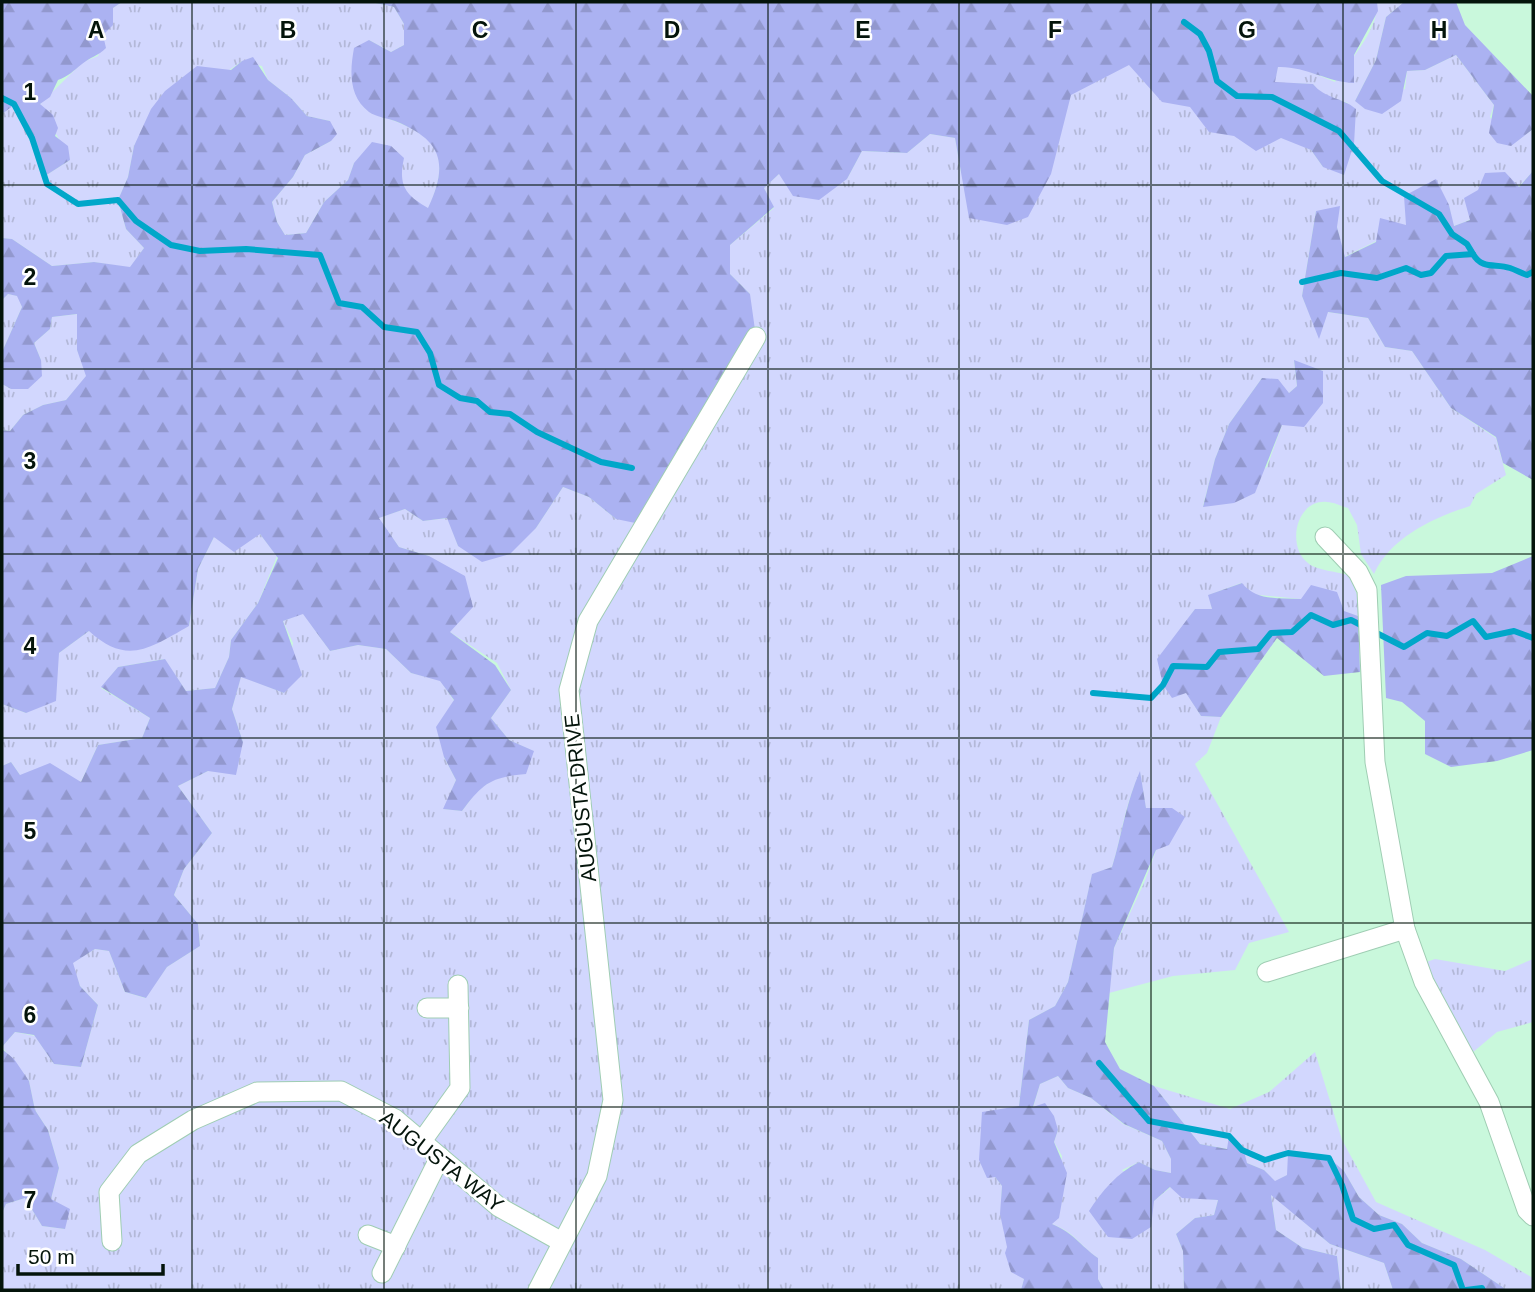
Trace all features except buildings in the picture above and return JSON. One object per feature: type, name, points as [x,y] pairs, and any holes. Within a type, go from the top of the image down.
[{"type":"street","name":"AUGUSTA DRIVE","points":[[538,1290],[597,1176],[613,1100],[569,690],[588,621],[756,337]]},
{"type":"street","points":[[1325,537],[1358,572],[1367,590],[1375,762],[1405,929],[1424,982],[1489,1102],[1527,1210],[1533,1216]]},
{"type":"street","points":[[1267,972],[1405,929]]},
{"type":"street","points":[[422,1142],[460,1088],[458,985]]},
{"type":"street","points":[[427,1008],[458,1008]]},
{"type":"street","name":"AUGUSTA WAY","points":[[112,1241],[109,1192],[138,1154],[193,1120],[257,1092],[341,1091],[395,1119],[499,1207],[562,1242]]},
{"type":"street","points":[[382,1273],[440,1157]]},
{"type":"street","points":[[369,1235],[396,1246]]},
{"type":"green space","points":[[2,2],[122,2],[113,8],[113,25],[103,35],[106,48],[58,80],[50,97],[40,104],[53,115],[58,128],[55,136],[68,146],[70,160],[45,176],[32,138],[14,105],[2,114]]},
{"type":"green space","points":[[122,2],[371,2],[394,7],[404,24],[404,45],[391,52],[369,40],[370,112],[407,126],[431,143],[438,155],[439,169],[428,209],[409,195],[400,174],[354,163],[348,180],[324,202],[306,233],[285,235],[277,222],[272,202],[293,177],[305,155],[331,141],[330,121],[307,116],[291,98],[268,80],[262,66],[242,61],[142,132],[134,146],[128,177],[118,200],[126,229],[144,248],[130,268],[94,262],[52,266],[12,239],[2,238],[2,114],[14,104],[32,138],[45,176],[70,160],[40,104],[83,62],[98,56],[113,8]]},
{"type":"green space","points":[[371,2],[1377,2],[1378,11],[1354,55],[1354,83],[1278,67],[1275,82],[1313,84],[1323,93],[1356,109],[1354,144],[1344,175],[1323,167],[1311,150],[1281,138],[1256,151],[1234,136],[1209,132],[1190,107],[1162,102],[1129,65],[1071,95],[1051,174],[1028,217],[1007,225],[969,218],[955,138],[930,134],[907,153],[862,151],[847,179],[819,200],[793,196],[779,174],[764,188],[774,207],[730,245],[730,274],[750,294],[756,337],[645,525],[616,519],[589,497],[563,487],[536,528],[510,554],[482,562],[458,546],[447,518],[423,521],[405,509],[379,518],[399,547],[429,556],[465,576],[473,607],[450,632],[495,665],[511,690],[491,718],[509,740],[534,751],[526,774],[504,777],[489,783],[462,811],[443,809],[456,780],[444,757],[436,727],[454,700],[440,681],[411,673],[386,649],[358,645],[330,651],[303,614],[283,621],[302,675],[284,693],[241,677],[232,709],[243,742],[236,775],[208,771],[178,786],[212,833],[184,869],[174,895],[198,924],[200,946],[167,967],[146,998],[125,992],[109,951],[95,949],[73,963],[80,986],[98,1005],[81,1067],[54,1064],[34,1035],[15,1032],[2,1047],[2,766],[11,762],[20,775],[50,763],[81,782],[98,745],[142,738],[150,718],[101,687],[118,667],[165,659],[186,691],[215,688],[229,657],[231,640],[258,603],[278,558],[260,534],[234,552],[214,537],[198,569],[189,626],[150,646],[127,651],[103,642],[89,631],[59,653],[56,701],[26,713],[2,704],[2,430],[10,431],[23,415],[43,405],[66,400],[86,376],[77,350],[77,314],[52,317],[50,329],[34,343],[41,360],[42,376],[28,389],[11,389],[2,384],[2,352],[22,307],[17,296],[8,294],[2,300],[2,238],[12,239],[52,266],[94,262],[130,267],[144,248],[126,229],[118,200],[128,177],[134,146],[151,109],[165,91],[197,66],[231,70],[242,61],[253,57],[268,80],[291,98],[307,116],[330,121],[337,134],[331,141],[305,155],[293,177],[272,202],[277,222],[285,235],[306,233],[324,202],[348,180],[354,163],[372,142],[391,146],[404,158],[402,175],[405,188],[428,208],[435,192],[439,166],[432,145],[411,128],[369,112],[362,106],[354,91],[351,74],[354,48],[369,40],[391,52],[404,45],[404,24],[394,7]]},
{"type":"green space","points":[[1377,2],[1404,2],[1386,17],[1376,60],[1355,101],[1405,89],[1407,71],[1425,70],[1456,55],[1494,105],[1490,117],[1511,145],[1533,129],[1533,171],[1507,197],[1475,217],[1453,226],[1449,205],[1344,257],[1337,227],[1316,211],[1302,296],[1319,337],[1327,312],[1368,318],[1385,347],[1412,351],[1451,408],[1496,438],[1506,475],[1476,494],[1470,506],[1442,516],[1402,539],[1381,561],[1374,574],[1361,554],[1357,525],[1348,508],[1327,502],[1316,503],[1308,508],[1298,525],[1296,535],[1301,555],[1317,568],[1350,576],[1359,600],[1358,616],[1301,599],[1250,594],[1241,583],[1209,595],[1212,609],[1195,609],[1188,619],[1186,692],[1201,716],[1221,717],[1207,753],[1195,764],[1289,932],[1249,943],[1235,970],[1173,976],[1109,993],[1114,948],[1144,883],[1172,808],[1146,809],[1140,773],[1127,807],[1112,867],[1092,875],[1068,982],[1055,1006],[1029,1020],[1019,1106],[995,1177],[1002,1186],[1005,1234],[1024,1279],[1021,1290],[2,1290],[2,1213],[6,1204],[25,1198],[42,1226],[65,1229],[51,1199],[59,1168],[48,1130],[35,1110],[29,1081],[2,1047],[15,1032],[35,1036],[54,1064],[81,1067],[98,1005],[80,986],[72,963],[95,949],[109,951],[125,992],[145,998],[167,967],[200,946],[198,924],[174,895],[184,869],[212,833],[178,786],[208,771],[243,742],[232,709],[241,676],[284,693],[293,643],[283,621],[303,613],[330,651],[358,645],[386,649],[411,673],[440,680],[454,701],[444,757],[456,780],[444,809],[462,811],[477,791],[533,751],[509,740],[491,718],[511,690],[497,663],[450,632],[429,556],[399,547],[378,518],[405,509],[423,521],[448,518],[458,546],[536,528],[563,487],[589,497],[616,519],[750,294],[730,274],[730,245],[774,208],[764,188],[779,174],[847,179],[862,151],[907,153],[930,134],[955,138],[961,173],[1078,37],[1311,150],[1323,167],[1348,103],[1321,94],[1313,84],[1274,83],[1278,66],[1296,66],[1335,82],[1369,34]],"holes":[[[1294,361],[1323,371],[1282,425],[1267,467],[1203,506],[1215,459],[1229,424],[1262,378],[1289,393],[1297,386]]]},
{"type":"green space","points":[[1404,2],[1456,2],[1465,25],[1533,96],[1533,129],[1511,146],[1497,143],[1489,133],[1494,105],[1456,55],[1425,70],[1407,71],[1401,101],[1382,114],[1365,109],[1355,101],[1376,60],[1386,17]]},
{"type":"green space","points":[[1533,171],[1533,480],[1503,463],[1496,437],[1451,408],[1412,351],[1385,347],[1368,318],[1328,312],[1319,339],[1302,296],[1316,211],[1340,206],[1337,227],[1345,257],[1376,242],[1380,218],[1406,225],[1404,196],[1436,179],[1449,205],[1454,226],[1470,220],[1464,198],[1478,190],[1485,173],[1505,172],[1519,187]]},
{"type":"green space","points":[[8,294],[18,296],[22,307],[2,352],[2,300]]},
{"type":"green space","points":[[78,314],[77,350],[86,368],[86,377],[66,400],[43,405],[23,415],[10,431],[2,430],[2,384],[11,389],[41,360],[34,343],[50,329],[52,317]]},
{"type":"green space","points":[[1294,360],[1323,371],[1323,403],[1304,427],[1282,425],[1255,493],[1234,503],[1203,507],[1215,459],[1229,424],[1262,378],[1278,379],[1289,393],[1297,386]]},
{"type":"green space","points":[[260,534],[277,556],[258,603],[231,640],[229,657],[215,688],[186,691],[164,659],[118,667],[101,688],[150,718],[142,738],[98,745],[81,782],[20,775],[11,762],[2,766],[2,704],[26,713],[59,653],[89,631],[189,626],[198,569],[214,537]]},
{"type":"green space","points":[[1533,556],[1533,750],[1497,761],[1451,767],[1425,754],[1425,721],[1402,702],[1386,698],[1381,585],[1406,576],[1492,573]]},
{"type":"green space","points":[[1242,583],[1254,593],[1276,598],[1301,599],[1311,585],[1337,592],[1344,611],[1358,616],[1360,672],[1324,676],[1277,638],[1221,717],[1201,716],[1186,693],[1172,698],[1163,685],[1157,659],[1195,609],[1212,609],[1208,595]]},
{"type":"green space","points":[[1140,771],[1146,808],[1172,808],[1185,817],[1169,845],[1156,850],[1114,948],[1105,1042],[1120,1069],[1154,1086],[1200,1144],[1227,1149],[1229,1136],[1244,1151],[1247,1163],[1264,1170],[1275,1181],[1287,1175],[1288,1153],[1329,1158],[1344,1171],[1359,1197],[1379,1215],[1402,1224],[1422,1243],[1461,1259],[1507,1290],[1393,1290],[1384,1263],[1330,1244],[1271,1195],[1276,1230],[1303,1248],[1337,1256],[1341,1290],[1184,1290],[1183,1251],[1176,1234],[1195,1218],[1214,1215],[1218,1200],[1182,1198],[1170,1187],[1154,1201],[1151,1227],[1132,1239],[1108,1237],[1089,1211],[1099,1196],[1117,1177],[1139,1162],[1155,1170],[1171,1173],[1171,1159],[1162,1141],[1124,1124],[1091,1098],[1068,1088],[1058,1076],[1040,1084],[1033,1107],[1045,1103],[1054,1116],[1058,1130],[1054,1142],[1067,1173],[1059,1218],[1052,1224],[1072,1236],[1098,1258],[1098,1279],[1104,1290],[1021,1290],[1024,1279],[1011,1272],[1005,1253],[1007,1247],[1000,1214],[1002,1186],[995,1177],[987,1178],[979,1160],[982,1112],[1019,1106],[1029,1020],[1055,1006],[1068,982],[1092,874],[1112,867]]},
{"type":"green space","points":[[1435,959],[1505,971],[1533,959],[1533,1022],[1497,1032],[1466,1058],[1418,965]]},
{"type":"green space","points":[[2,1049],[14,1059],[29,1081],[35,1110],[48,1130],[59,1168],[51,1199],[70,1209],[65,1229],[42,1226],[25,1198],[6,1204],[2,1213]]},
{"type":"green space","points":[[1315,1052],[1342,1140],[1376,1202],[1485,1250],[1533,1278],[1533,1290],[1507,1290],[1461,1259],[1422,1243],[1402,1224],[1379,1215],[1359,1197],[1344,1171],[1287,1175],[1275,1182],[1264,1170],[1247,1163],[1229,1137],[1228,1149],[1200,1144],[1154,1086],[1230,1109],[1269,1092]]},
{"type":"green space","points":[[1058,1076],[1068,1088],[1091,1098],[1123,1124],[1162,1141],[1171,1159],[1171,1173],[1155,1170],[1139,1162],[1122,1170],[1154,1201],[1171,1187],[1201,1198],[1218,1200],[1214,1215],[1195,1218],[1176,1234],[1183,1251],[1184,1290],[1104,1290],[1098,1279],[1098,1258],[1072,1235],[1052,1224],[1062,1156],[1054,1142],[1058,1130],[1033,1108],[1040,1084]]},
{"type":"green space","points":[[1271,1194],[1330,1244],[1384,1263],[1393,1290],[1341,1290],[1337,1256],[1303,1248],[1276,1230]]},
{"type":"waterway","points":[[1184,22],[1200,34],[1209,51],[1217,81],[1237,96],[1272,97],[1339,131],[1382,181],[1439,214],[1452,234],[1467,244],[1473,254]]},
{"type":"waterway","points":[[2,98],[14,104],[32,138],[47,184],[78,204],[118,200],[136,221],[171,245],[200,251],[246,249],[320,255],[339,303],[362,307],[384,327],[417,332],[430,353],[439,385],[460,398],[477,401],[490,412],[510,414],[537,432],[601,462],[632,468]]},
{"type":"waterway","points":[[1302,282],[1341,273],[1377,278],[1406,268],[1421,275],[1431,273],[1446,256],[1473,254],[1485,264],[1505,267],[1527,275],[1533,272]]},
{"type":"waterway","points":[[1093,693],[1151,698],[1163,685],[1173,666],[1207,667],[1219,652],[1258,649],[1271,633],[1292,632],[1311,615],[1333,625],[1351,620],[1404,647],[1427,633],[1447,636],[1473,621],[1486,637],[1514,631],[1533,638]]},
{"type":"waterway","points":[[1099,1063],[1149,1121],[1229,1136],[1242,1150],[1265,1160],[1288,1153],[1329,1158],[1342,1185],[1353,1219],[1374,1229],[1394,1225],[1408,1245],[1454,1265],[1463,1290]]},
{"type":"waterway","points":[[1466,1290],[1483,1290]]}]
